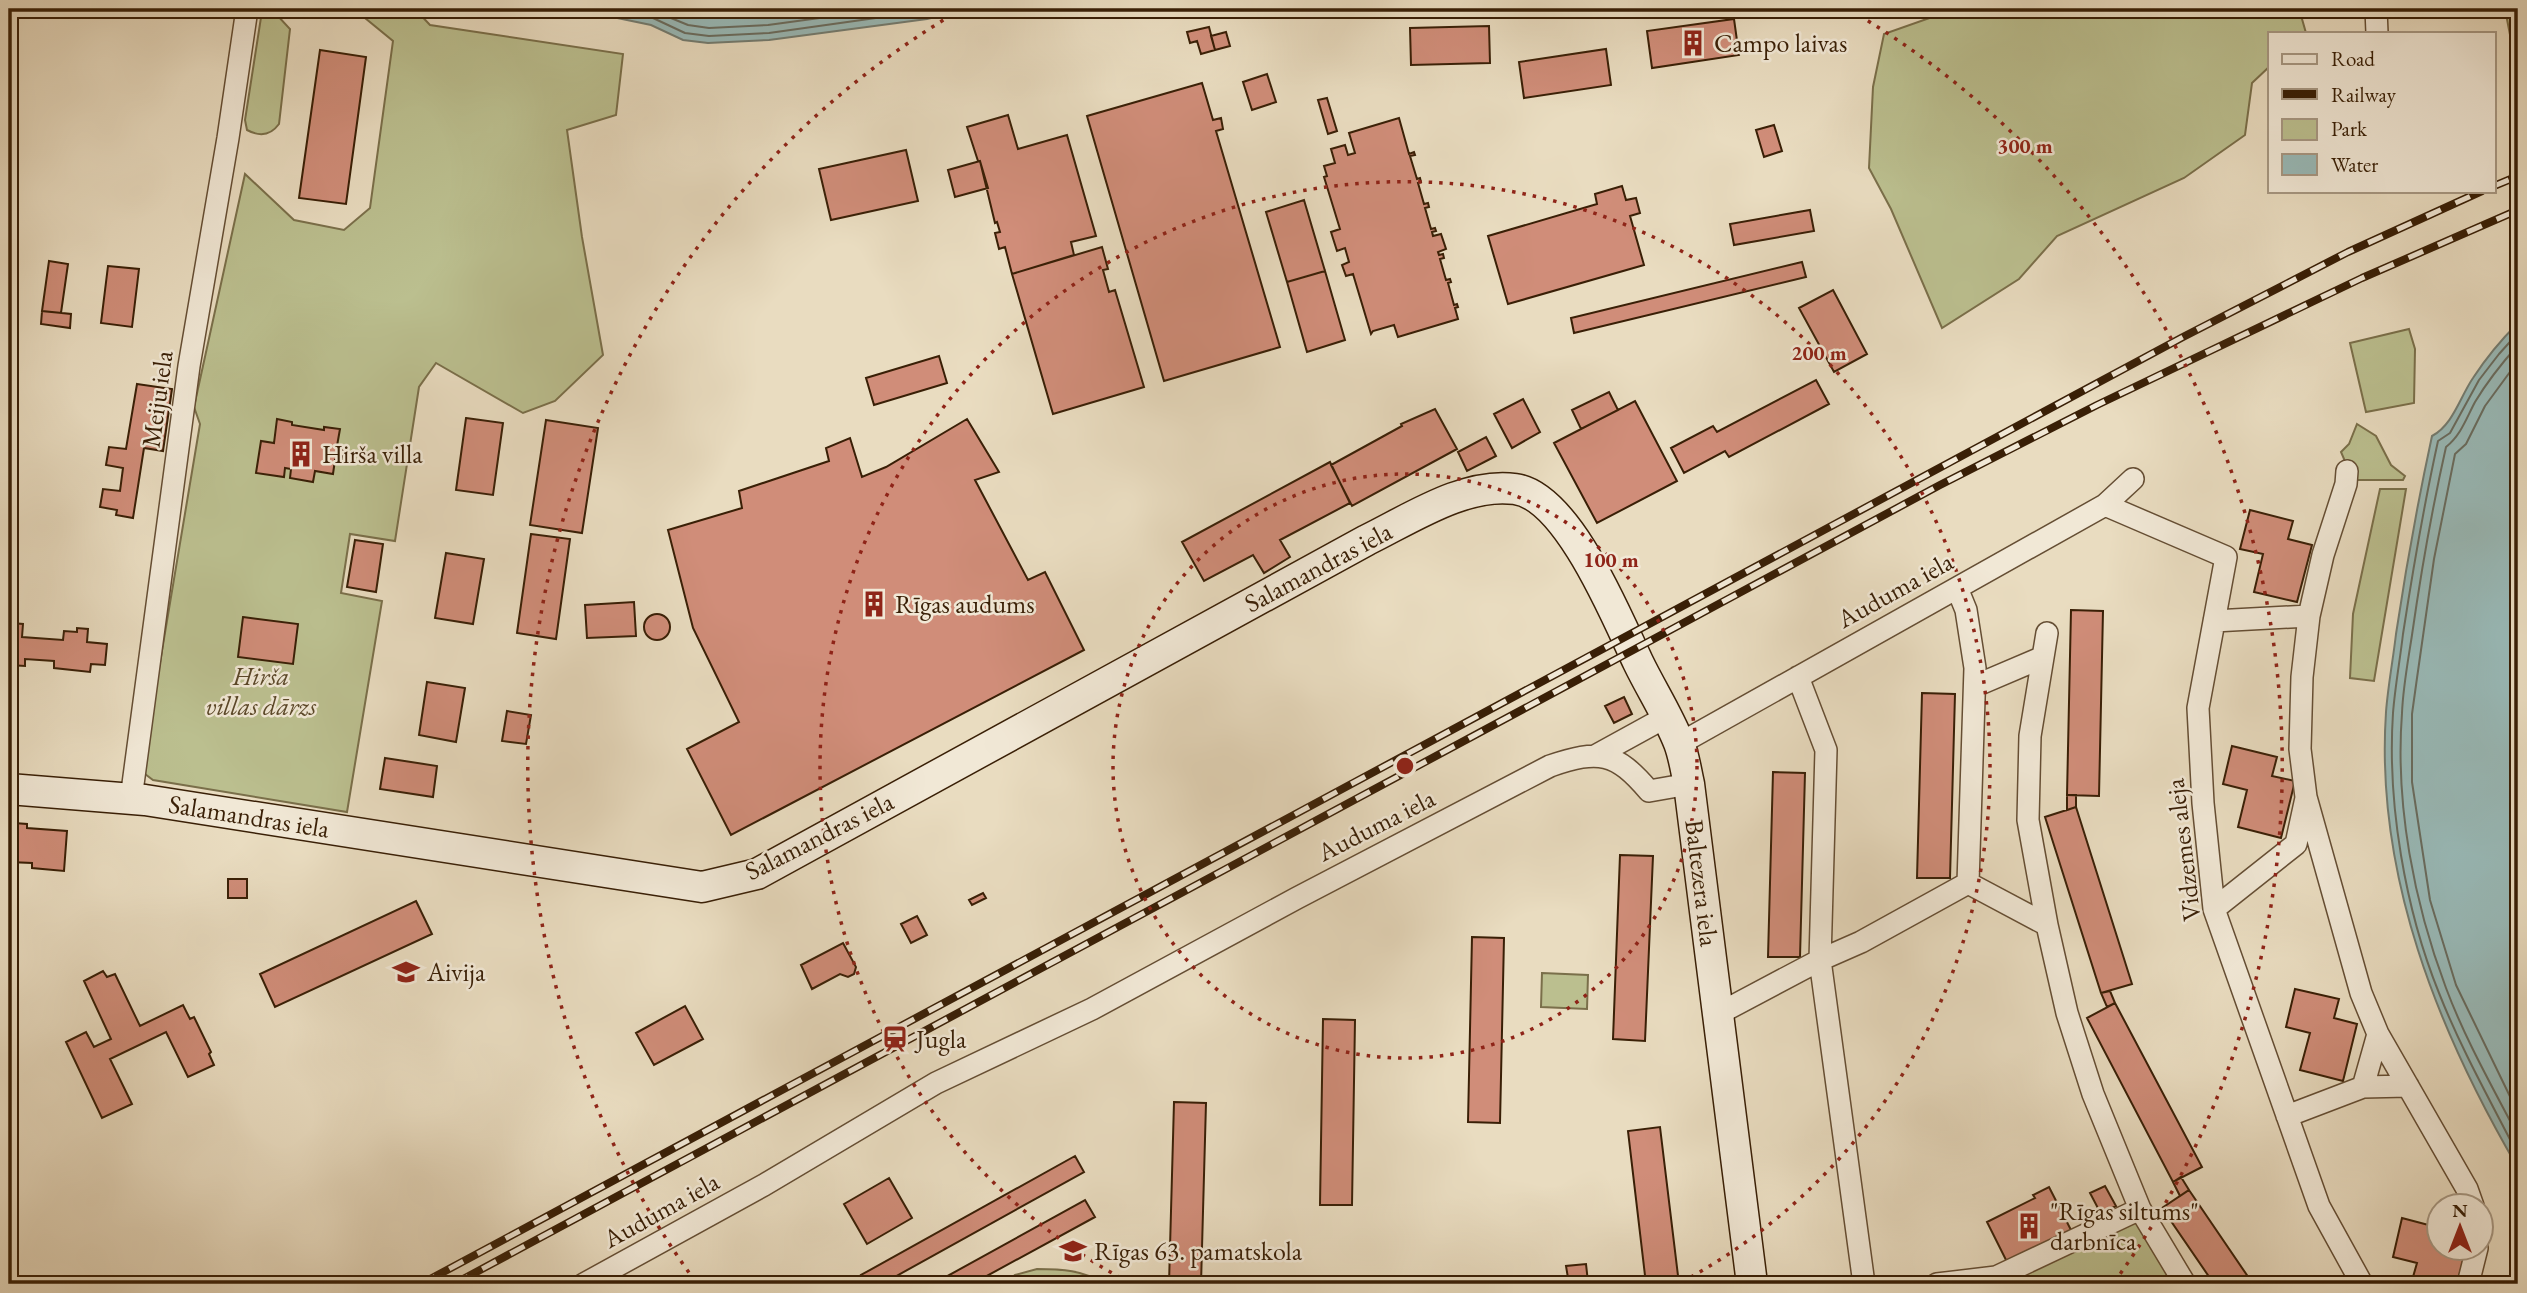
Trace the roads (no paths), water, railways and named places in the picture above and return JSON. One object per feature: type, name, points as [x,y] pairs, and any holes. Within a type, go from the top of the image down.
[{"type":"street","name":"Meiju iela","points":[[131,799],[189,366],[247,9]]},
{"type":"street","points":[[2376,9],[2376,32]]},
{"type":"street","points":[[2347,471],[2346,484],[2323,555],[2309,616],[2302,677],[2300,748],[2306,797],[2361,993],[2378,1034],[2465,1192]]},
{"type":"street","name":"Auduma iela","points":[[1679,744],[2105,505],[2133,479]]},
{"type":"street","name":"Salamandras iela","points":[[9,789],[131,799],[702,887],[757,874],[1367,540],[1459,495],[1488,489],[1517,489],[1535,496],[1555,513]]},
{"type":"street","name":"Vidzemes aleja","points":[[2105,505],[2226,557],[2198,708],[2203,803],[2214,909],[2319,1206],[2362,1284]]},
{"type":"street","name":"Baltezera iela","points":[[1555,513],[1594,569],[1679,744],[1689,784],[1752,1284]]},
{"type":"street","points":[[1958,588],[1966,610],[1975,686],[1968,883]]},
{"type":"street","points":[[2214,621],[2309,616]]},
{"type":"street","points":[[2047,633],[2030,736],[2028,820],[2047,925],[2067,1013],[2093,1094],[2140,1209],[2185,1284]]},
{"type":"street","points":[[1975,686],[2043,657]]},
{"type":"street","points":[[1798,677],[1826,750],[1820,960],[1864,1284]]},
{"type":"street","points":[[1595,756],[1666,717]]},
{"type":"street","points":[[1595,756],[1616,760],[1634,774],[1649,791],[1689,784]]},
{"type":"street","name":"Auduma iela","points":[[584,1284],[764,1185],[936,1083],[1092,1009],[1550,766],[1574,758],[1595,756]]},
{"type":"street","points":[[2214,909],[2296,844],[2306,797]]},
{"type":"street","points":[[1968,883],[2047,925]]},
{"type":"street","points":[[1718,1014],[1820,960],[1861,942],[1968,883]]},
{"type":"street","points":[[2363,1087],[2378,1034]]},
{"type":"street","points":[[2287,1116],[2363,1087],[2408,1086]]},
{"type":"street","points":[[1937,1284],[1996,1277],[2140,1209]]},
{"type":"street","points":[[2468,1284],[2474,1262]]},
{"type":"water","points":[[574,9],[969,9],[927,19],[769,40],[708,43],[683,40],[651,25]]},
{"type":"water","points":[[2518,323],[2518,1168],[2462,1062],[2418,950],[2402,892],[2391,833],[2385,773],[2386,712],[2396,634],[2412,534],[2432,436],[2445,425],[2478,371]]},
{"type":"railway","points":[[2496,185],[2518,176]]},
{"type":"railway","points":[[421,1284],[2183,337],[2348,252],[2480,192]]},
{"type":"railway","points":[[454,1284],[1940,485],[2097,405],[2362,278],[2518,210]]},
{"type":"place","name":"Campo laivas","points":[[1693,43]]},
{"type":"place","name":"Hirša villa","points":[[301,454]]},
{"type":"place","name":"Rīgas audums","points":[[874,604]]},
{"type":"place","name":"Aivija","points":[[406,972]]},
{"type":"place","name":"Jugla","points":[[895,1039]]},
{"type":"place","name":"\"Rīgas siltums\" darbnīca","points":[[2029,1226]]},
{"type":"place","name":"Rīgas 63. pamatskola","points":[[1073,1251]]},
{"type":"park label","name":"Hirša villas dārzs","points":[[261,691]]}]
